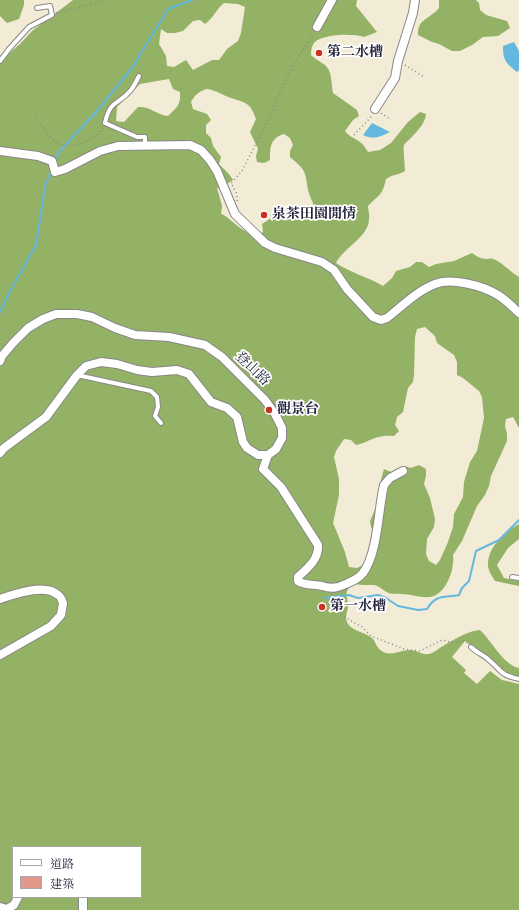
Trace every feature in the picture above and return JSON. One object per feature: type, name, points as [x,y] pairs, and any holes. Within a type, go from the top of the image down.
[{"type":"street","points":[[317,27],[332,0]]},
{"type":"street","points":[[375,109],[395,78],[398,61],[414,13],[415,0]]},
{"type":"street","points":[[0,151],[38,156],[52,161],[55,172],[65,169],[100,151],[118,146],[190,145],[201,150],[210,160],[217,171],[235,214],[265,243],[275,248],[322,262],[334,270],[347,289],[373,316],[381,320],[387,318],[423,290],[437,283],[455,282],[476,286],[498,295],[519,313]]},
{"type":"street","name":"登山路","points":[[0,361],[2,356],[13,343],[28,328],[56,314],[77,314],[92,317],[115,328],[135,335],[169,337],[205,345],[222,357],[265,400],[275,414],[282,428],[282,438],[276,449],[268,455]]},
{"type":"street","points":[[0,453],[4,448],[46,417],[77,375],[86,366],[101,362],[117,364],[136,370],[152,372],[177,370],[189,374],[211,402],[228,408],[237,417],[243,442],[247,448],[258,455],[268,455],[263,469],[281,487],[318,545],[318,551],[314,561],[298,577],[298,581],[302,584],[318,585],[330,589],[337,588],[357,579],[363,573],[371,558],[384,484],[390,478],[403,471]]},
{"type":"street","points":[[0,599],[31,590],[47,590],[58,594],[63,603],[60,615],[51,626],[0,655]]},
{"type":"street","points":[[0,907],[7,909],[14,905],[18,898]]},
{"type":"street","points":[[83,898],[83,910]]},
{"type":"lane","points":[[0,61],[29,27],[52,14],[50,6],[37,8]]},
{"type":"lane","points":[[139,76],[131,90],[111,106],[106,115],[105,123],[132,135],[145,137],[145,145]]},
{"type":"lane","points":[[77,375],[151,391],[157,397],[158,407],[155,416],[162,424]]},
{"type":"lane","points":[[512,577],[519,578]]},
{"type":"lane","points":[[471,647],[477,653],[488,659],[504,675],[519,679]]},
{"type":"path","points":[[52,14],[109,0]]},
{"type":"path","points":[[238,207],[238,198],[231,183],[244,167],[270,117],[287,75],[317,27]]},
{"type":"path","points":[[398,61],[424,77]]},
{"type":"path","points":[[354,135],[372,118],[375,109],[390,119]]},
{"type":"path","points":[[35,118],[51,138],[61,145],[71,145],[89,140],[101,131],[105,123]]},
{"type":"path","points":[[330,589],[332,604],[336,611],[361,626],[371,636],[416,652],[442,640],[455,643],[463,640],[471,647]]},
{"type":"green space","points":[[0,0],[24,0],[24,5],[19,19],[7,23],[0,16]]},
{"type":"green space","points":[[73,0],[357,0],[356,6],[377,32],[364,37],[347,35],[326,37],[316,41],[311,51],[311,55],[326,66],[330,72],[333,93],[357,110],[359,116],[353,120],[345,131],[359,141],[368,152],[380,150],[391,143],[408,122],[420,112],[426,114],[420,127],[404,145],[405,171],[386,179],[380,195],[368,206],[369,217],[368,225],[365,231],[336,263],[383,286],[392,278],[396,271],[410,267],[416,262],[422,262],[429,267],[436,264],[454,261],[472,253],[483,258],[496,260],[519,277],[519,428],[513,417],[506,419],[505,426],[507,441],[491,476],[485,495],[477,506],[462,541],[453,555],[451,574],[441,592],[427,597],[390,593],[374,585],[352,584],[347,593],[348,605],[346,618],[349,626],[372,638],[378,648],[386,653],[410,650],[423,654],[430,654],[461,636],[480,630],[503,658],[513,666],[519,668],[519,677],[505,674],[465,641],[452,657],[466,670],[464,673],[477,684],[490,671],[502,680],[519,684],[519,910],[0,910],[0,63],[32,31]],"holes":[[[224,3],[238,4],[245,7],[241,33],[238,41],[227,49],[219,60],[212,60],[193,70],[186,60],[174,67],[167,66],[166,56],[159,44],[161,29],[167,33],[175,33],[183,31],[193,21],[200,20],[205,24]],[[169,79],[173,89],[180,92],[180,100],[178,106],[168,116],[146,108],[138,107],[124,122],[116,121],[117,107],[140,84]],[[207,89],[244,102],[252,109],[256,119],[250,132],[258,149],[256,156],[257,162],[264,163],[270,160],[272,144],[276,138],[284,134],[290,138],[293,145],[290,151],[290,157],[304,171],[308,192],[314,206],[302,213],[288,218],[274,216],[262,224],[263,231],[260,237],[246,232],[221,214],[222,206],[217,188],[223,189],[233,180],[219,164],[221,157],[213,146],[211,138],[206,133],[206,125],[211,120],[207,114],[193,109],[191,102],[194,97]],[[425,327],[435,336],[437,343],[454,355],[457,362],[457,375],[479,391],[482,397],[484,418],[477,451],[470,462],[464,482],[463,497],[454,514],[453,527],[448,542],[440,560],[436,565],[429,561],[426,554],[427,539],[434,527],[435,519],[430,498],[424,484],[426,469],[419,465],[411,468],[404,466],[391,472],[384,469],[379,487],[380,494],[370,521],[374,532],[372,553],[363,565],[357,568],[349,567],[345,552],[333,523],[339,495],[339,479],[334,457],[344,439],[351,440],[356,445],[378,437],[394,436],[399,431],[395,425],[397,417],[403,412],[408,388],[413,382],[415,337],[417,329]]]},
{"type":"green space","points":[[439,0],[476,0],[479,3],[480,10],[486,15],[507,21],[510,28],[498,36],[483,37],[460,51],[452,51],[418,35],[418,30],[422,22],[439,8]]},
{"type":"green space","points":[[519,524],[519,539],[508,548],[497,565],[504,578],[519,581],[519,586],[495,581],[488,568],[488,565],[491,551],[495,545],[503,535]]},
{"type":"water","points":[[514,42],[519,51],[519,70],[517,72],[506,61],[503,51],[503,46]]},
{"type":"water","points":[[372,123],[390,132],[376,137],[363,135]]},
{"type":"building","name":"第二水槽","points":[[318,49],[322,52],[320,56],[315,54]]},
{"type":"building","name":"第一水槽","points":[[325,602],[327,610],[319,611],[317,604]]},
{"type":"waterway","points":[[55,160],[59,152],[97,111],[132,68],[168,9],[192,0]]},
{"type":"waterway","points":[[0,312],[36,245],[45,187],[51,170]]},
{"type":"waterway","points":[[324,598],[349,595],[358,598],[378,595],[386,598],[398,606],[418,610],[427,609],[430,604],[437,599],[459,595],[462,588],[469,581],[476,551],[499,540],[519,520]]},
{"type":"place","name":"第二水槽","points":[[319,53]]},
{"type":"place","name":"泉茶田園閒情","points":[[264,215]]},
{"type":"place","name":"觀景台","points":[[269,410]]},
{"type":"place","name":"第一水槽","points":[[322,607]]}]
